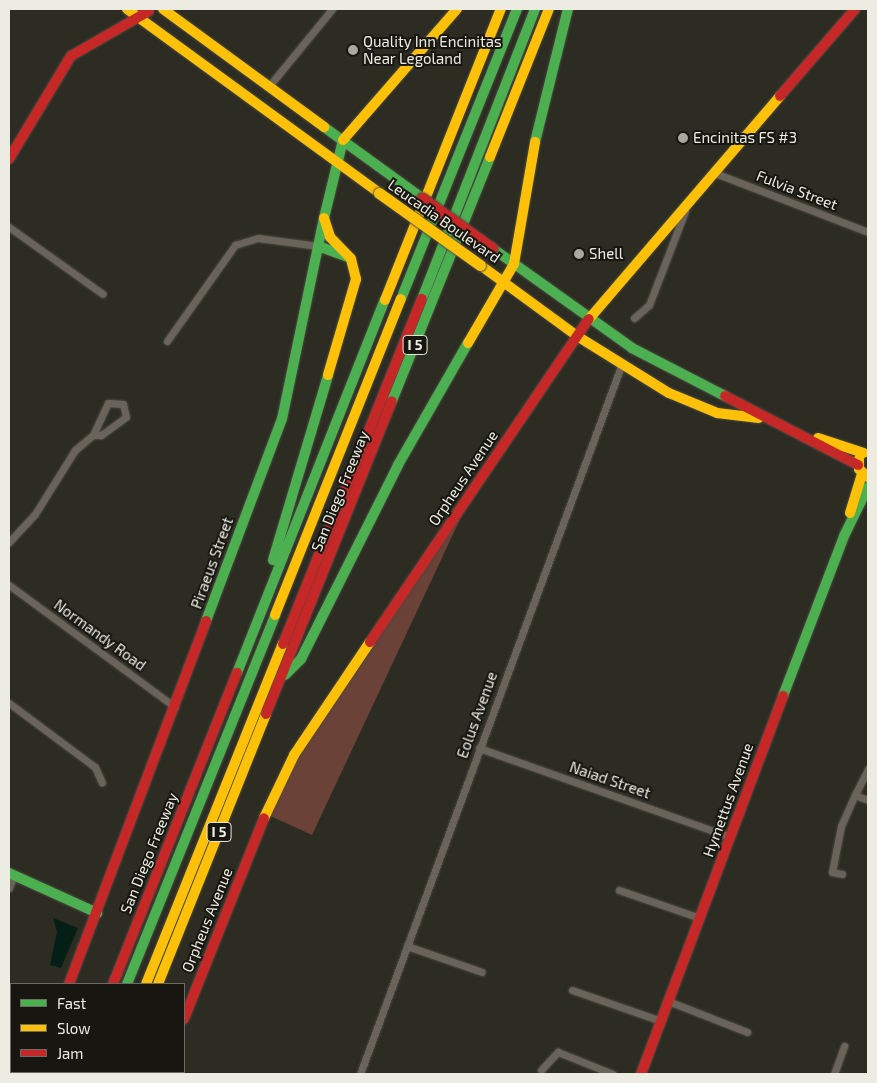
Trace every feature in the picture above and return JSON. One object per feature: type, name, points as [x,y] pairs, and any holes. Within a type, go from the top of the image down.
[{"type":"main road","name":"Leucadia Boulevard","points":[[127,9],[379,193],[621,366],[718,413],[763,418]]},
{"type":"main road","name":"Leucadia Boulevard","points":[[163,9],[589,319],[632,348],[726,394],[763,418],[808,436],[866,452]]},
{"type":"main road","name":"Piraeus Street","points":[[69,983],[282,418],[324,218],[334,160],[343,140],[457,9]]},
{"type":"main road","name":"San Diego Freeway","points":[[112,983],[501,9]]},
{"type":"main road","points":[[127,983],[517,9]]},
{"type":"main road","points":[[146,983],[418,313],[535,9]]},
{"type":"main road","name":"San Diego Freeway","points":[[158,983],[549,9]]},
{"type":"main road","points":[[280,680],[300,659],[398,465],[514,264],[536,139],[568,9]]},
{"type":"main road","name":"Orpheus Avenue","points":[[185,1016],[262,821],[294,755],[589,319],[854,9]]},
{"type":"main road","points":[[9,159],[71,56],[152,10]]},
{"type":"main road","points":[[252,635],[356,279],[351,258],[330,237],[324,218]]},
{"type":"main road","points":[[318,246],[351,258]]},
{"type":"main road","name":"Leucadia Boulevard","points":[[808,436],[863,472]]},
{"type":"main road","name":"Hymettus Avenue","points":[[641,1074],[844,536],[863,472],[866,452]]},
{"type":"main road","name":"Hymettus Avenue","points":[[844,536],[868,487]]},
{"type":"main road","points":[[11,874],[96,913]]},
{"type":"street","points":[[269,86],[332,9]]},
{"type":"street","name":"Fulvia Street","points":[[715,173],[868,232]]},
{"type":"street","points":[[634,318],[649,305],[687,206]]},
{"type":"street","points":[[9,227],[103,294]]},
{"type":"street","points":[[167,342],[235,245],[258,238],[318,246]]},
{"type":"street","name":"Eolus Avenue","points":[[360,1074],[621,366]]},
{"type":"street","points":[[9,542],[35,514],[75,450],[92,435],[108,403],[123,404],[126,417],[101,435],[92,435]]},
{"type":"street","name":"Normandy Road","points":[[9,585],[174,707]]},
{"type":"street","points":[[9,703],[95,767],[102,784]]},
{"type":"street","name":"Naiad Street","points":[[479,748],[731,837]]},
{"type":"street","points":[[842,874],[832,872],[841,826],[868,769]]},
{"type":"street","points":[[855,795],[868,800]]},
{"type":"street","points":[[9,888],[11,874]]},
{"type":"street","points":[[618,890],[700,918]]},
{"type":"street","points":[[407,946],[482,972]]},
{"type":"street","points":[[572,990],[661,1021]]},
{"type":"street","points":[[668,1001],[747,1032]]},
{"type":"street","points":[[834,1074],[844,1046]]},
{"type":"street","points":[[541,1070],[558,1052],[613,1074]]},
{"type":"shaded area","points":[[478,481],[312,835],[264,813],[269,798]]},
{"type":"shaded area","points":[[53,918],[78,928],[61,968],[50,965],[57,932]]},
{"type":"traffic: fast","points":[[401,299],[517,9]]},
{"type":"traffic: fast","points":[[422,299],[535,9]]},
{"type":"traffic: fast","points":[[535,142],[568,9]]},
{"type":"traffic: fast","points":[[324,127],[422,198]]},
{"type":"traffic: fast","points":[[324,218],[343,140]]},
{"type":"traffic: fast","points":[[392,401],[490,157]]},
{"type":"traffic: fast","points":[[206,621],[282,419],[324,218]]},
{"type":"traffic: fast","points":[[318,246],[348,257]]},
{"type":"traffic: fast","points":[[492,248],[632,348],[725,396]]},
{"type":"traffic: fast","points":[[237,673],[385,300]]},
{"type":"traffic: fast","points":[[285,675],[301,659],[398,465],[468,343]]},
{"type":"traffic: fast","points":[[273,560],[328,375]]},
{"type":"traffic: fast","points":[[783,696],[844,536],[868,487]]},
{"type":"traffic: fast","points":[[127,983],[275,615]]},
{"type":"traffic: fast","points":[[9,873],[97,913]]},
{"type":"traffic: slow","points":[[127,9],[379,193]]},
{"type":"traffic: slow","points":[[163,9],[324,127]]},
{"type":"traffic: slow","points":[[343,140],[457,9]]},
{"type":"traffic: slow","points":[[385,300],[501,9]]},
{"type":"traffic: slow","points":[[490,157],[549,9]]},
{"type":"traffic: slow","points":[[589,319],[780,96]]},
{"type":"traffic: slow","points":[[468,343],[514,264],[535,142]]},
{"type":"traffic: slow","points":[[379,193],[480,265]]},
{"type":"traffic: slow","points":[[324,218],[330,237],[351,259],[356,279],[328,375]]},
{"type":"traffic: slow","points":[[480,265],[577,336],[669,393],[717,413],[759,418]]},
{"type":"traffic: slow","points":[[275,615],[401,299]]},
{"type":"traffic: slow","points":[[818,438],[864,453]]},
{"type":"traffic: slow","points":[[859,459],[859,469],[868,477]]},
{"type":"traffic: slow","points":[[850,513],[862,474]]},
{"type":"traffic: slow","points":[[264,818],[294,755],[370,642]]},
{"type":"traffic: slow","points":[[146,983],[283,644]]},
{"type":"traffic: slow","points":[[158,983],[266,714]]},
{"type":"traffic: jam","points":[[780,96],[855,9]]},
{"type":"traffic: jam","points":[[9,159],[71,56],[149,11]]},
{"type":"traffic: jam","points":[[422,198],[492,248]]},
{"type":"traffic: jam","points":[[283,644],[422,299]]},
{"type":"traffic: jam","points":[[370,642],[589,319]]},
{"type":"traffic: jam","points":[[725,396],[858,465]]},
{"type":"traffic: jam","points":[[266,714],[392,401]]},
{"type":"traffic: jam","points":[[69,983],[206,621]]},
{"type":"traffic: jam","points":[[113,983],[237,673]]},
{"type":"traffic: jam","points":[[641,1074],[783,696]]},
{"type":"traffic: jam","points":[[185,1016],[264,818]]},
{"type":"place","name":"Quality Inn Encinitas Near Legoland","points":[[353,50]]},
{"type":"place","name":"Encinitas FS #3","points":[[683,138]]},
{"type":"place","name":"Shell","points":[[579,254]]}]
